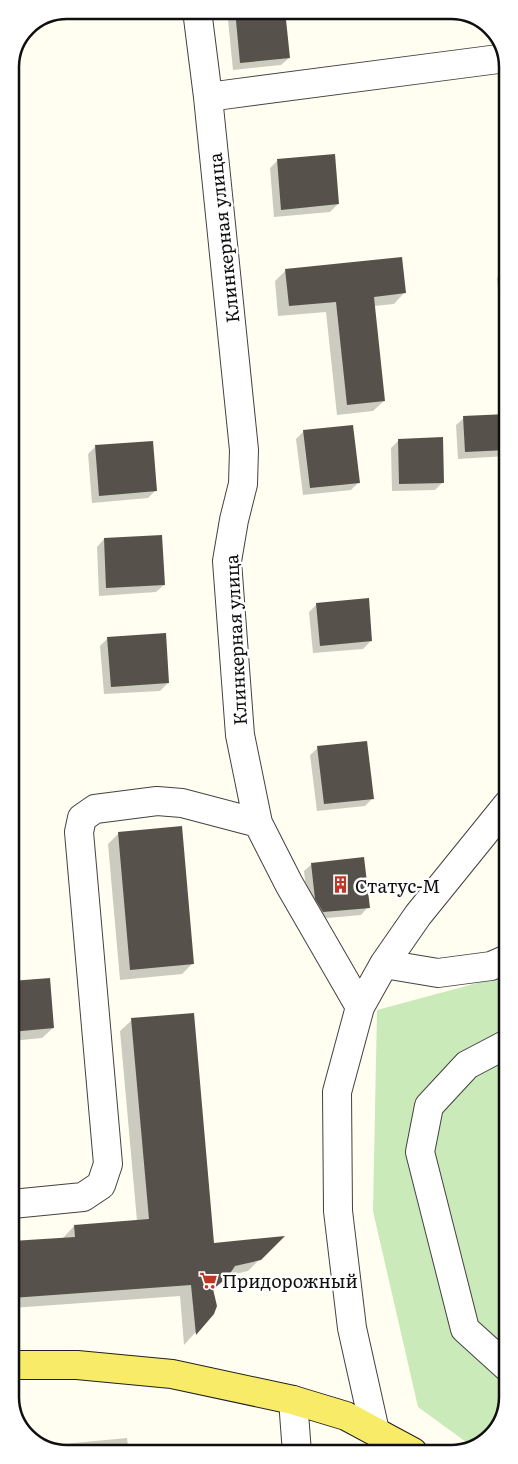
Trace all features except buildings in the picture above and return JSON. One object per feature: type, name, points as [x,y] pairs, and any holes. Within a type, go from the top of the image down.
[{"type":"main road","points":[[19,1365],[77,1365],[172,1374],[294,1400],[346,1416],[400,1445]]},
{"type":"street","name":"Клинкерная улица","points":[[198,19],[208,97],[244,450],[243,484],[234,520],[228,571],[240,735],[258,823],[289,884],[360,1006]]},
{"type":"street","points":[[208,97],[499,59]]},
{"type":"street","points":[[19,1203],[83,1196],[101,1185],[108,1164],[79,832],[82,818],[95,810],[157,801],[182,803],[258,823]]},
{"type":"street","points":[[375,1431],[352,1328],[338,1210],[337,1092],[360,1006],[384,964],[418,915],[499,815]]},
{"type":"street","points":[[384,964],[438,973],[490,966],[499,962]]},
{"type":"street","points":[[499,1049],[467,1065],[429,1106],[420,1152],[465,1329],[499,1360]]},
{"type":"street","points":[[294,1400],[297,1445]]},
{"type":"green space","points":[[499,977],[499,1403],[497,1413],[489,1426],[478,1437],[467,1443],[418,1407],[373,1211],[377,1010]]},
{"type":"place","name":"Статус-М","points":[[341,885]]},
{"type":"place","name":"Придорожный","points":[[208,1280]]}]
